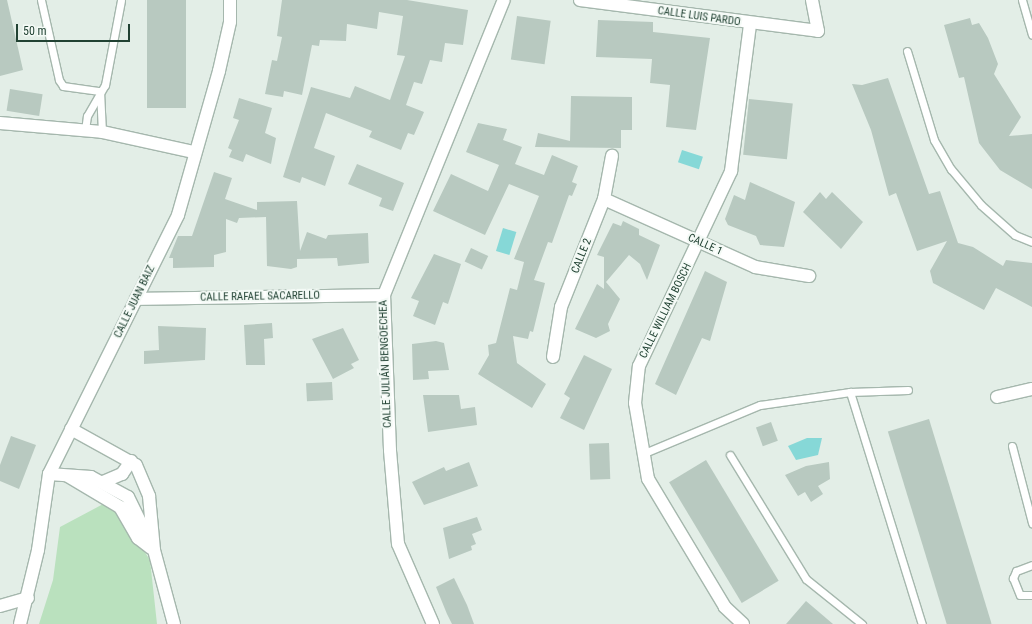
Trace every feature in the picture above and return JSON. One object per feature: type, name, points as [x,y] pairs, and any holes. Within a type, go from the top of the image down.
[{"type":"street","name":"CALLE JUAN BAIZ","points":[[20,624],[28,598],[49,474],[178,215],[194,152],[228,35],[230,0]]},
{"type":"street","name":"CALLE JULIÁN BENGOECHEA","points":[[433,624],[398,544],[390,450],[384,295],[504,0]]},
{"type":"street","name":"CALLE LUIS PARDO","points":[[580,0],[750,24],[818,31],[812,0]]},
{"type":"street","name":"CALLE WILLIAM BOSCH","points":[[743,624],[724,607],[648,479],[641,454],[635,403],[640,366],[699,242],[730,171],[750,24]]},
{"type":"street","points":[[0,123],[102,132],[194,152]]},
{"type":"street","name":"CALLE 2","points":[[553,357],[561,308],[604,199],[612,156]]},
{"type":"street","name":"CALLE 1","points":[[604,199],[755,267],[809,276]]},
{"type":"street","name":"CALLE RAFAEL SACARELLO","points":[[136,299],[384,295]]},
{"type":"street","points":[[997,397],[1032,388]]},
{"type":"street","points":[[71,429],[131,460],[149,496],[154,550],[174,624]]},
{"type":"street","points":[[103,482],[122,474],[131,460]]},
{"type":"street","points":[[49,474],[91,477],[103,482],[128,497],[154,550]]},
{"type":"street","points":[[68,475],[120,507],[138,538],[154,550]]},
{"type":"street","points":[[0,606],[28,598]]},
{"type":"lane","points":[[41,0],[59,80],[63,86],[100,91]]},
{"type":"lane","points":[[85,130],[87,116],[104,85],[121,0]]},
{"type":"lane","points":[[1022,0],[1032,35]]},
{"type":"lane","points":[[907,51],[934,140],[951,169],[981,205],[1015,236],[1032,242]]},
{"type":"lane","points":[[100,91],[102,132]]},
{"type":"lane","points":[[641,454],[760,405],[850,392],[908,390]]},
{"type":"lane","points":[[850,392],[922,624]]},
{"type":"lane","points":[[1012,446],[1032,523]]},
{"type":"lane","points":[[730,455],[806,579],[862,624]]},
{"type":"lane","points":[[1032,565],[1016,570],[1013,578],[1020,595],[1032,595]]},
{"type":"green space","points":[[107,502],[117,510],[150,560],[157,624],[39,624],[53,580],[60,527]]},
{"type":"water","points":[[682,150],[703,157],[699,169],[678,162]]},
{"type":"water","points":[[503,228],[516,232],[509,255],[496,251]]},
{"type":"water","points":[[807,438],[822,438],[818,455],[796,460],[788,446]]},
{"type":"building","points":[[0,0],[7,0],[23,70],[0,76]]},
{"type":"building","points":[[147,0],[186,0],[186,108],[147,108]]},
{"type":"building","points":[[282,0],[407,0],[468,10],[463,45],[445,43],[442,62],[430,60],[422,84],[414,82],[406,105],[424,112],[414,135],[408,133],[401,150],[369,137],[372,131],[326,113],[314,148],[335,156],[325,186],[302,177],[300,183],[283,177],[311,87],[350,98],[355,86],[390,100],[405,56],[397,55],[403,16],[379,12],[377,29],[347,24],[346,41],[320,40],[319,46],[312,45],[302,95],[284,91],[283,97],[265,94],[272,60],[277,61],[282,37],[277,36]]},
{"type":"building","points":[[517,16],[551,21],[545,64],[511,60]]},
{"type":"building","points":[[970,18],[972,25],[979,23],[988,38],[998,64],[994,74],[1021,117],[1009,136],[1032,134],[1032,189],[1000,170],[979,143],[964,77],[959,78],[944,25]]},
{"type":"building","points":[[598,20],[653,22],[653,32],[710,38],[696,130],[666,127],[670,85],[650,83],[652,59],[596,57]]},
{"type":"building","points":[[888,78],[929,194],[940,191],[958,243],[973,247],[1003,266],[1006,260],[1032,263],[1032,307],[996,288],[984,310],[933,283],[930,271],[947,241],[917,251],[896,193],[889,196],[871,130],[852,84],[862,85]]},
{"type":"building","points":[[10,89],[43,94],[39,116],[7,111]]},
{"type":"building","points":[[571,96],[632,97],[632,130],[621,130],[621,148],[535,147],[538,133],[570,141]]},
{"type":"building","points":[[239,98],[272,108],[265,133],[276,138],[271,164],[246,154],[243,162],[229,157],[232,150],[228,148],[239,120],[233,118]]},
{"type":"building","points":[[749,99],[793,104],[787,159],[743,155]]},
{"type":"building","points":[[478,123],[507,129],[503,140],[522,147],[515,164],[544,175],[552,155],[578,166],[572,182],[577,184],[572,196],[569,195],[552,243],[548,242],[534,280],[545,283],[533,332],[530,331],[528,339],[513,336],[517,363],[546,384],[532,408],[478,374],[489,355],[488,345],[496,343],[510,288],[517,290],[524,262],[514,259],[539,196],[509,184],[485,235],[433,211],[451,174],[488,191],[499,165],[466,152]]},
{"type":"building","points":[[357,164],[404,183],[393,211],[379,206],[382,198],[348,184]]},
{"type":"building","points":[[214,172],[232,178],[225,199],[257,210],[257,202],[297,201],[300,251],[307,232],[326,239],[328,235],[368,233],[369,263],[338,266],[337,258],[297,259],[297,267],[291,269],[267,266],[266,217],[239,218],[237,223],[226,219],[226,252],[214,255],[214,267],[173,268],[173,258],[169,258],[178,236],[192,236]]},
{"type":"building","points":[[750,182],[795,202],[784,247],[760,245],[756,236],[728,225],[725,219],[734,195],[745,200]]},
{"type":"building","points":[[820,192],[826,199],[832,192],[863,222],[841,249],[803,212]]},
{"type":"building","points":[[623,221],[639,229],[639,235],[660,245],[647,280],[640,264],[629,255],[606,282],[620,299],[608,324],[610,331],[596,338],[575,329],[597,284],[604,289],[604,257],[597,255],[613,223],[621,226]]},
{"type":"building","points":[[471,248],[488,256],[482,270],[465,262]]},
{"type":"building","points":[[434,254],[461,264],[448,304],[443,302],[435,325],[413,316],[419,301],[411,298]]},
{"type":"building","points":[[705,271],[727,282],[710,341],[702,338],[676,395],[655,384]]},
{"type":"building","points":[[272,323],[273,338],[264,339],[265,365],[246,365],[244,325]]},
{"type":"building","points":[[158,326],[206,328],[205,360],[144,364],[144,351],[159,350]]},
{"type":"building","points":[[343,328],[359,360],[351,364],[354,368],[333,379],[312,339]]},
{"type":"building","points":[[436,341],[444,343],[449,370],[428,371],[429,379],[413,380],[412,344]]},
{"type":"building","points":[[584,355],[612,369],[584,430],[560,418],[570,398],[564,394]]},
{"type":"building","points":[[332,382],[333,400],[307,401],[306,383]]},
{"type":"building","points":[[423,395],[459,395],[461,409],[475,407],[477,425],[428,432]]},
{"type":"building","points":[[929,419],[992,624],[947,624],[888,432]]},
{"type":"building","points":[[771,422],[778,441],[763,446],[756,427]]},
{"type":"building","points":[[11,436],[36,445],[19,489],[0,481],[0,465]]},
{"type":"building","points":[[609,443],[610,479],[590,480],[589,444]]},
{"type":"building","points":[[706,460],[779,581],[742,603],[669,482]]},
{"type":"building","points":[[469,462],[478,486],[424,505],[412,482],[444,467],[446,471]]},
{"type":"building","points":[[829,462],[830,479],[818,486],[823,494],[811,502],[805,492],[798,496],[785,475],[806,466]]},
{"type":"building","points":[[477,517],[482,530],[472,534],[476,544],[471,546],[472,550],[449,559],[443,528]]},
{"type":"building","points":[[454,578],[474,624],[452,624],[447,614],[436,587]]},
{"type":"building","points":[[806,601],[833,624],[786,624]]}]
